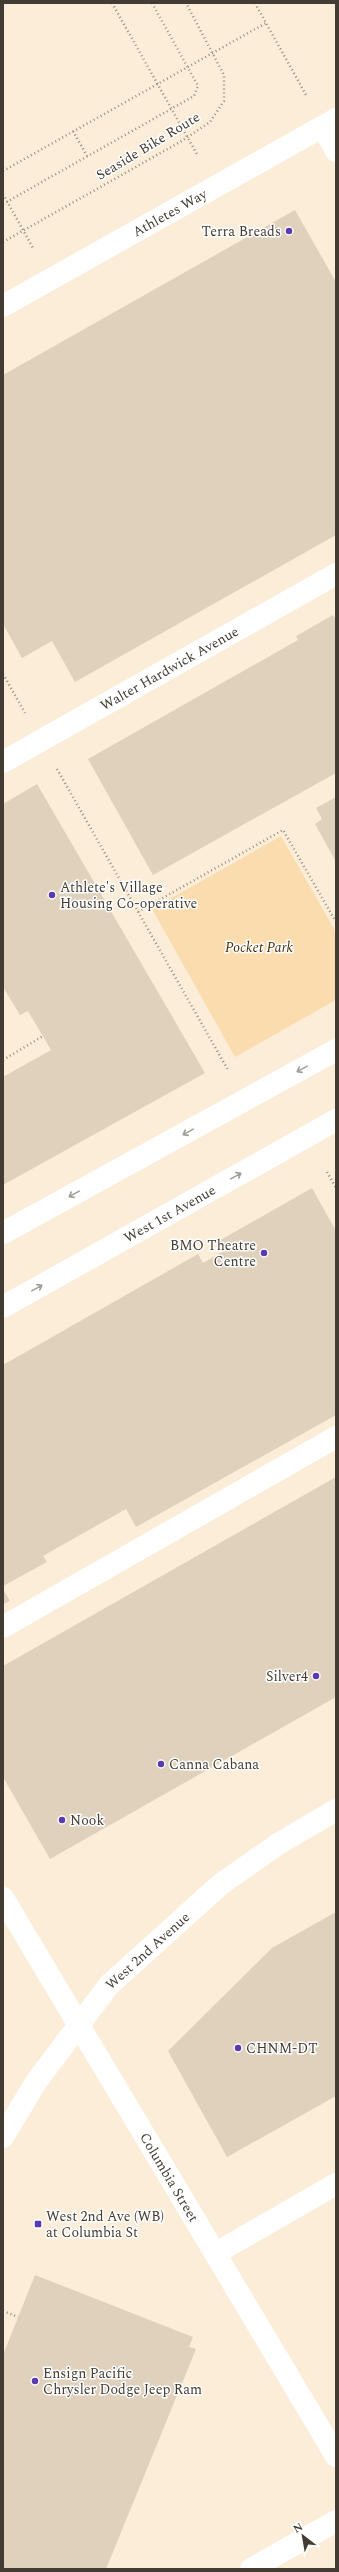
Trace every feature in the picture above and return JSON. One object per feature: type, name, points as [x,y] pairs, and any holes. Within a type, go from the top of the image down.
[{"type":"street","points":[[329,123],[336,151]]},
{"type":"street","name":"Athletes Way","points":[[3,306],[329,123]]},
{"type":"street","name":"Walter Hardwick Avenue","points":[[3,762],[336,574]]},
{"type":"street","points":[[3,1233],[336,1050]]},
{"type":"street","name":"West 1st Avenue","points":[[3,1307],[336,1120]]},
{"type":"street","points":[[3,1627],[336,1437]]},
{"type":"street","name":"West 2nd Avenue","points":[[3,2137],[36,2082],[109,1985],[221,1884],[278,1844],[336,1810]]},
{"type":"street","name":"Columbia Street","points":[[3,1898],[336,2456]]},
{"type":"street","points":[[216,2253],[336,2184]]},
{"type":"street","points":[[251,2569],[336,2521]]},
{"type":"path","points":[[112,3],[198,156]]},
{"type":"path","points":[[3,204],[194,96],[198,86],[152,3]]},
{"type":"path","name":"Seaside Bike Route","points":[[3,242],[187,137],[210,122],[224,101],[224,75],[186,3]]},
{"type":"path","points":[[255,3],[306,95]]},
{"type":"path","points":[[3,171],[266,23]]},
{"type":"path","points":[[73,131],[87,156]]},
{"type":"path","points":[[3,194],[33,248]]},
{"type":"path","points":[[3,674],[28,719]]},
{"type":"path","points":[[56,767],[228,1070]]},
{"type":"path","points":[[138,912],[283,830],[336,922]]},
{"type":"path","points":[[3,1060],[43,1036]]},
{"type":"path","points":[[326,1172],[336,1188]]},
{"type":"path","points":[[3,2311],[18,2317]]},
{"type":"green space","name":"Pocket Park","points":[[281,836],[336,932],[336,1000],[235,1057],[152,909]]},
{"type":"building","points":[[295,210],[336,282],[336,535],[75,682],[52,641],[22,658],[3,624],[3,375]]},
{"type":"building","points":[[333,615],[336,620],[336,773],[153,875],[88,759],[298,640],[296,636]]},
{"type":"building","name":"Athlete's Village Housing Co-operative","points":[[37,784],[205,1073],[3,1185],[3,1077],[51,1050],[28,1011],[20,1015],[3,987],[3,804]]},
{"type":"building","points":[[336,797],[336,862],[315,824],[322,819],[316,808]]},
{"type":"building","points":[[312,1188],[336,1231],[336,1415],[136,1527],[126,1509],[43,1556],[47,1562],[3,1586],[3,1365],[198,1254],[203,1263],[222,1252],[217,1242]]},
{"type":"building","points":[[336,1477],[336,1697],[50,1859],[3,1777],[3,1666]]},
{"type":"building","points":[[3,1589],[10,1601],[3,1604]]},
{"type":"building","points":[[336,1912],[336,2096],[227,2157],[168,2051],[272,1948]]},
{"type":"building","points":[[35,2275],[193,2337],[189,2347],[196,2349],[106,2569],[3,2569],[3,2355]]},
{"type":"place","name":"Terra Breads","points":[[289,231]]},
{"type":"place","name":"Athlete's Village Housing Co-operative","points":[[52,895]]},
{"type":"place","name":"BMO Theatre Centre","points":[[264,1253]]},
{"type":"place","name":"Silver4","points":[[316,1676]]},
{"type":"place","name":"Canna Cabana","points":[[161,1764]]},
{"type":"place","name":"Nook","points":[[62,1820]]},
{"type":"place","name":"CHNM-DT","points":[[238,2048]]},
{"type":"place","name":"West 2nd Ave (WB) at Columbia St","points":[[38,2224]]},
{"type":"place","name":"Ensign Pacific Chrysler Dodge Jeep Ram","points":[[35,2381]]}]
